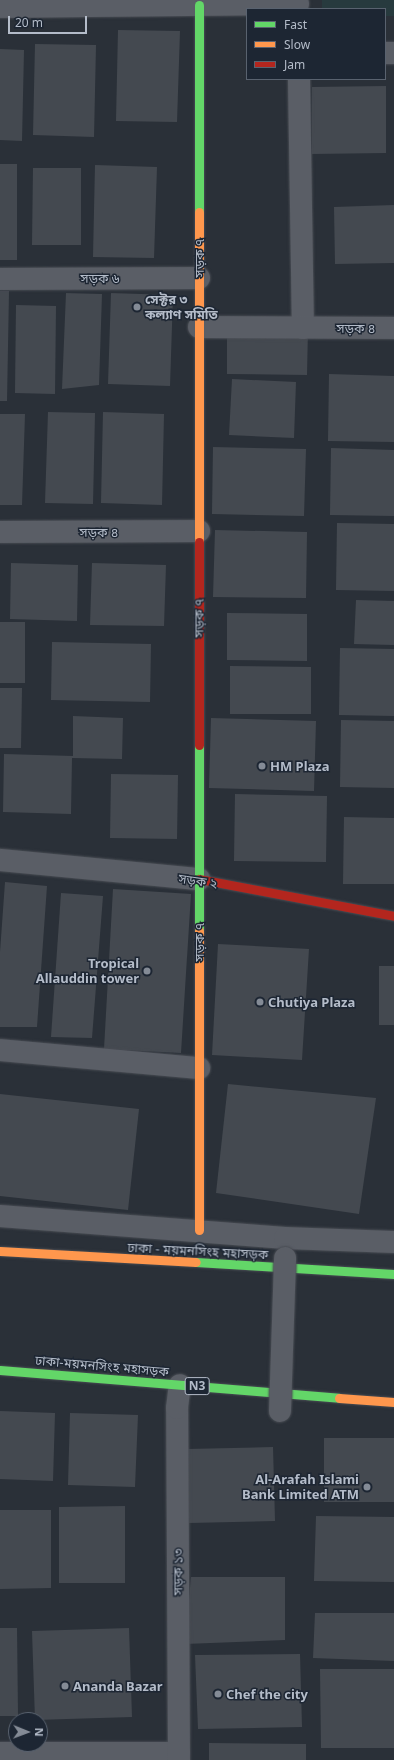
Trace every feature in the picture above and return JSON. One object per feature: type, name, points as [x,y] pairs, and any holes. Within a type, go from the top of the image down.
[{"type":"main road","name":"সড়ক ৭","points":[[199,5],[199,1230]]},
{"type":"main road","name":"সড়ক ২","points":[[199,880],[394,916]]},
{"type":"main road","name":"ঢাকা - ময়মনসিংহ মহাসড়ক","points":[[0,1251],[394,1274]]},
{"type":"main road","name":"ঢাকা-ময়মনসিংহ মহাসড়ক","points":[[0,1370],[394,1402]]},
{"type":"street","points":[[7,5],[298,4]]},
{"type":"street","points":[[299,80],[303,328]]},
{"type":"street","name":"সড়ক ৬","points":[[0,279],[199,278]]},
{"type":"street","name":"সড়ক ৪","points":[[199,327],[394,328]]},
{"type":"street","name":"সড়ক ৪","points":[[0,532],[199,531]]},
{"type":"street","name":"সড়ক ২","points":[[0,860],[199,880]]},
{"type":"street","points":[[0,1050],[199,1068]]},
{"type":"street","points":[[0,1216],[394,1242]]},
{"type":"street","points":[[280,1412],[285,1258]]},
{"type":"street","name":"সড়ক ১৩","points":[[179,1756],[177,1408],[180,1385]]},
{"type":"street","points":[[0,1753],[179,1756]]},
{"type":"green space","points":[[322,0],[394,0],[394,16],[386,16],[386,8],[322,8]]},
{"type":"building","points":[[118,30],[180,31],[177,122],[116,121]]},
{"type":"building","points":[[35,44],[96,45],[94,137],[33,135]]},
{"type":"building","points":[[0,49],[24,50],[22,141],[0,140]]},
{"type":"building","points":[[386,86],[386,153],[312,154],[312,87]]},
{"type":"building","points":[[0,164],[17,164],[17,260],[0,260]]},
{"type":"building","points":[[95,165],[157,167],[154,258],[93,257]]},
{"type":"building","points":[[33,168],[81,168],[81,245],[32,245]]},
{"type":"building","points":[[394,205],[394,263],[335,264],[334,207]]},
{"type":"building","points":[[0,291],[9,291],[7,401],[0,401]]},
{"type":"building","points":[[66,293],[102,294],[99,385],[62,389]]},
{"type":"building","points":[[111,293],[173,295],[170,386],[108,384]]},
{"type":"building","points":[[16,305],[56,306],[55,394],[15,393]]},
{"type":"building","points":[[227,327],[308,328],[307,375],[227,374]]},
{"type":"building","points":[[329,374],[394,376],[394,442],[328,441]]},
{"type":"building","points":[[232,379],[296,382],[294,438],[229,435]]},
{"type":"building","points":[[48,412],[95,413],[93,504],[45,503]]},
{"type":"building","points":[[103,412],[164,414],[162,505],[101,503]]},
{"type":"building","points":[[0,414],[25,414],[22,505],[0,505]]},
{"type":"building","points":[[213,447],[306,449],[304,516],[212,514]]},
{"type":"building","points":[[331,448],[394,450],[394,516],[330,515]]},
{"type":"building","points":[[337,523],[394,524],[394,591],[336,590]]},
{"type":"building","points":[[215,530],[307,532],[306,598],[213,597]]},
{"type":"building","points":[[11,563],[78,565],[77,621],[10,619]]},
{"type":"building","points":[[92,563],[166,565],[164,626],[90,625]]},
{"type":"building","points":[[356,600],[394,601],[394,645],[354,644]]},
{"type":"building","points":[[227,613],[307,614],[307,661],[227,660]]},
{"type":"building","points":[[0,622],[25,622],[25,683],[0,683]]},
{"type":"building","points":[[52,642],[151,644],[150,702],[51,700]]},
{"type":"building","points":[[340,648],[394,649],[394,716],[339,715]]},
{"type":"building","points":[[230,666],[311,667],[311,714],[230,714]]},
{"type":"building","points":[[0,688],[22,688],[21,748],[0,748]]},
{"type":"building","points":[[73,716],[123,718],[122,759],[72,758],[71,814],[3,812],[4,754],[73,756]]},
{"type":"building","name":"HM Plaza","points":[[211,718],[316,721],[314,791],[209,788]]},
{"type":"building","points":[[341,720],[394,721],[394,788],[340,787]]},
{"type":"building","points":[[111,774],[178,775],[177,839],[110,838]]},
{"type":"building","points":[[235,794],[327,796],[326,862],[234,861]]},
{"type":"building","points":[[344,817],[394,818],[394,884],[343,884]]},
{"type":"building","points":[[5,882],[47,886],[37,1027],[0,1027],[0,952]]},
{"type":"building","name":"Tropical Allauddin tower","points":[[113,889],[191,894],[181,1053],[104,1049]]},
{"type":"building","points":[[61,893],[103,896],[92,1038],[51,1037]]},
{"type":"building","name":"Chutiya Plaza","points":[[218,944],[309,949],[302,1060],[212,1055]]},
{"type":"building","points":[[379,966],[394,966],[394,1025],[379,1025]]},
{"type":"building","points":[[228,1084],[376,1098],[359,1214],[216,1193]]},
{"type":"building","points":[[0,1094],[139,1109],[128,1210],[0,1196]]},
{"type":"building","points":[[0,1411],[55,1413],[53,1481],[0,1479]]},
{"type":"building","points":[[70,1413],[138,1415],[135,1487],[68,1485]]},
{"type":"building","points":[[324,1438],[394,1438],[394,1502],[324,1502]]},
{"type":"building","points":[[273,1447],[275,1521],[189,1523],[187,1449]]},
{"type":"building","points":[[125,1506],[125,1583],[59,1583],[59,1507]]},
{"type":"building","points":[[0,1510],[51,1510],[51,1588],[0,1589]]},
{"type":"building","points":[[316,1516],[394,1517],[394,1582],[314,1581]]},
{"type":"building","points":[[191,1577],[285,1577],[285,1640],[185,1644]]},
{"type":"building","points":[[315,1613],[394,1613],[394,1661],[313,1658]]},
{"type":"building","points":[[0,1628],[17,1628],[18,1712],[8,1712],[8,1716],[0,1716]]},
{"type":"building","points":[[129,1628],[132,1717],[48,1720],[48,1712],[35,1712],[32,1631]]},
{"type":"building","points":[[300,1654],[302,1727],[198,1729],[195,1655]]},
{"type":"building","points":[[320,1669],[394,1669],[394,1748],[321,1748]]},
{"type":"building","points":[[209,1743],[306,1744],[306,1760],[209,1760]]},
{"type":"traffic: fast","points":[[199,5],[199,212]]},
{"type":"traffic: fast","points":[[199,745],[199,931]]},
{"type":"traffic: fast","points":[[196,1262],[394,1274]]},
{"type":"traffic: fast","points":[[0,1370],[339,1398]]},
{"type":"traffic: slow","points":[[199,212],[199,542]]},
{"type":"traffic: slow","points":[[199,931],[199,1230]]},
{"type":"traffic: slow","points":[[0,1251],[196,1262]]},
{"type":"traffic: slow","points":[[339,1398],[394,1402]]},
{"type":"traffic: jam","points":[[199,542],[199,745]]},
{"type":"traffic: jam","points":[[199,879],[394,916]]},
{"type":"place","name":"সেক্টর ৩ কল্যাণ সমিতি","points":[[137,307]]},
{"type":"place","name":"HM Plaza","points":[[262,766]]},
{"type":"place","name":"Tropical Allauddin tower","points":[[147,971]]},
{"type":"place","name":"Chutiya Plaza","points":[[260,1002]]},
{"type":"place","name":"Al-Arafah Islami Bank Limited ATM","points":[[367,1487]]},
{"type":"place","name":"Ananda Bazar","points":[[65,1686]]},
{"type":"place","name":"Chef the city","points":[[218,1694]]}]
